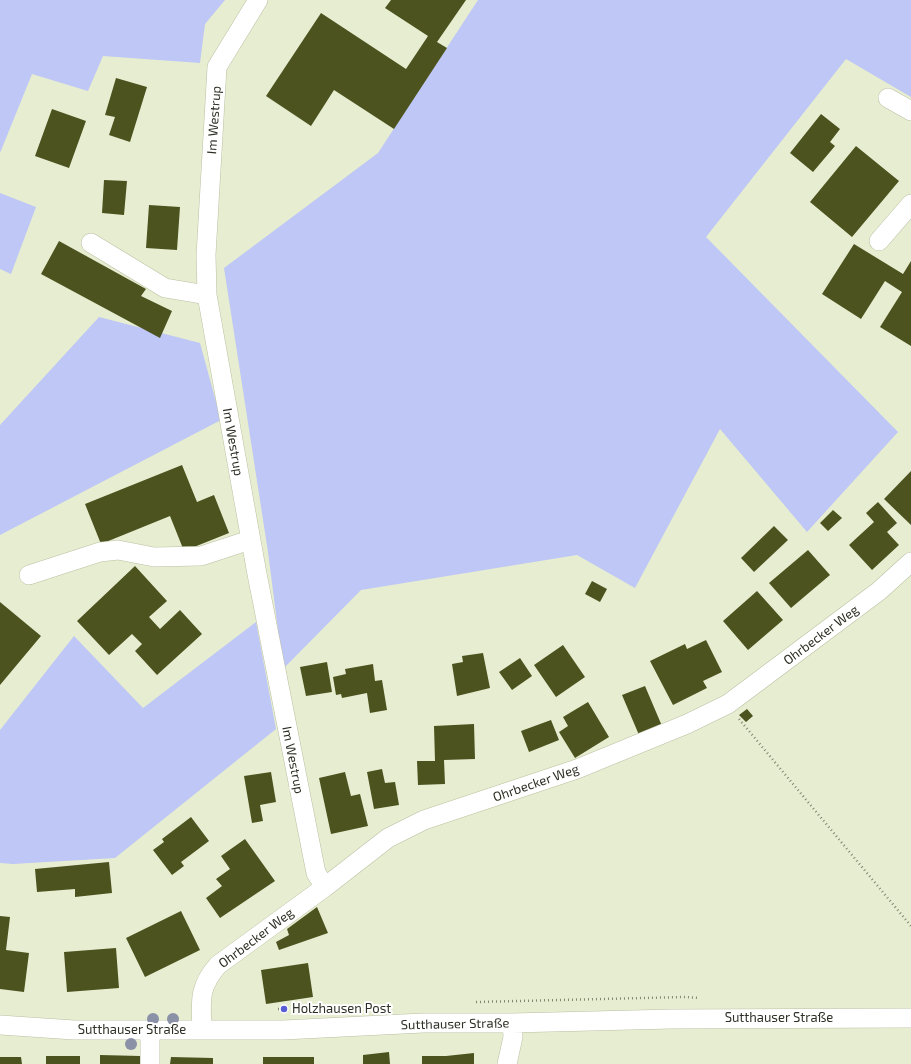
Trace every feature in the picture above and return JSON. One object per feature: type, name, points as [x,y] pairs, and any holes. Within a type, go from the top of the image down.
[{"type":"street","name":"Im Westrup","points":[[258,0],[217,66],[206,255],[207,296],[250,540],[316,874],[325,887]]},
{"type":"street","points":[[888,98],[911,111]]},
{"type":"street","points":[[879,241],[911,204]]},
{"type":"street","points":[[91,243],[165,288],[207,296]]},
{"type":"street","points":[[29,575],[100,552],[118,550],[154,557],[201,556],[250,540]]},
{"type":"street","name":"Ohrbecker Weg","points":[[202,1030],[202,992],[208,976],[213,970],[388,838],[424,820],[577,769],[687,724],[728,704],[879,591],[911,562]]},
{"type":"street","name":"Sutthauser Straße","points":[[0,1026],[74,1030],[202,1030],[305,1029],[423,1023],[512,1023],[693,1019],[911,1018]]},
{"type":"street","points":[[507,1064],[513,1037],[512,1023]]},
{"type":"street","points":[[150,1030],[150,1064]]},
{"type":"path","points":[[728,704],[911,926]]},
{"type":"shaded area","points":[[0,0],[225,0],[205,24],[200,63],[103,56],[88,91],[32,74],[0,153]]},
{"type":"shaded area","points":[[478,0],[911,0],[911,97],[846,59],[706,237],[898,432],[807,532],[720,429],[635,588],[577,555],[361,590],[283,669],[268,552],[224,268],[378,153]]},
{"type":"shaded area","points":[[0,193],[36,207],[11,274],[0,269]]},
{"type":"shaded area","points":[[99,317],[200,343],[221,420],[0,535],[0,425]]},
{"type":"shaded area","points":[[256,622],[276,729],[115,858],[13,864],[0,863],[0,730],[74,636],[143,708]]},
{"type":"building","points":[[391,0],[466,0],[437,42],[447,48],[394,129],[334,90],[311,126],[266,96],[321,13],[406,69],[428,36],[385,8]]},
{"type":"building","points":[[116,78],[147,87],[130,142],[109,135],[115,117],[105,115]]},
{"type":"building","points":[[52,109],[86,121],[69,168],[35,156]]},
{"type":"building","points":[[821,114],[840,129],[830,142],[835,146],[813,172],[790,153]]},
{"type":"building","points":[[856,146],[899,181],[852,237],[810,202]]},
{"type":"building","points":[[104,180],[127,181],[124,215],[102,213]]},
{"type":"building","points":[[149,205],[180,207],[177,250],[146,248]]},
{"type":"building","points":[[59,241],[146,289],[141,296],[172,311],[160,338],[41,274]]},
{"type":"building","points":[[854,244],[903,274],[911,261],[911,346],[880,327],[902,292],[885,281],[861,319],[822,294]]},
{"type":"building","points":[[182,465],[197,502],[214,495],[229,533],[184,551],[170,516],[101,544],[85,504]]},
{"type":"building","points":[[911,471],[911,525],[884,499]]},
{"type":"building","points":[[878,502],[897,523],[887,532],[899,545],[872,570],[849,545],[874,522],[866,513]]},
{"type":"building","points":[[833,510],[842,518],[828,531],[820,523]]},
{"type":"building","points":[[774,526],[788,540],[754,572],[741,558]]},
{"type":"building","points":[[808,550],[830,575],[791,608],[769,583]]},
{"type":"building","points":[[135,566],[167,601],[149,617],[160,629],[180,610],[202,634],[157,675],[135,651],[142,644],[132,634],[109,655],[77,621]]},
{"type":"building","points":[[592,581],[607,589],[600,602],[585,594]]},
{"type":"building","points":[[757,591],[783,620],[748,650],[723,621]]},
{"type":"building","points":[[0,602],[41,636],[0,685]]},
{"type":"building","points":[[706,640],[722,672],[703,681],[707,688],[673,705],[650,661],[685,644],[687,649]]},
{"type":"building","points":[[563,645],[585,677],[556,697],[534,665]]},
{"type":"building","points":[[483,653],[490,688],[457,696],[452,664],[463,662],[462,656]]},
{"type":"building","points":[[520,658],[532,676],[512,690],[499,672]]},
{"type":"building","points":[[327,662],[332,692],[306,696],[300,667]]},
{"type":"building","points":[[373,664],[375,681],[382,680],[387,710],[370,713],[367,693],[342,698],[341,694],[336,695],[333,677],[346,674],[345,669]]},
{"type":"building","points":[[645,686],[662,726],[639,735],[622,695]]},
{"type":"building","points":[[588,702],[609,737],[575,758],[559,732],[568,726],[563,717]]},
{"type":"building","points":[[747,709],[753,716],[746,722],[739,715]]},
{"type":"building","points":[[551,720],[559,740],[529,752],[521,731]]},
{"type":"building","points":[[474,724],[475,759],[444,760],[445,784],[418,785],[417,761],[435,761],[434,726]]},
{"type":"building","points":[[382,769],[385,783],[395,782],[399,805],[374,809],[367,772]]},
{"type":"building","points":[[271,772],[276,802],[260,805],[263,821],[252,823],[244,776]]},
{"type":"building","points":[[345,772],[351,796],[360,794],[368,826],[331,834],[319,778]]},
{"type":"building","points":[[191,817],[209,841],[181,862],[184,866],[172,875],[153,850],[164,842],[162,839]]},
{"type":"building","points":[[245,839],[275,881],[220,918],[206,898],[222,886],[216,879],[230,869],[221,856]]},
{"type":"building","points":[[109,862],[112,893],[75,897],[75,889],[37,892],[35,869]]},
{"type":"building","points":[[317,907],[328,933],[279,950],[276,942],[289,935],[287,929]]},
{"type":"building","points":[[181,911],[200,950],[145,977],[126,938]]},
{"type":"building","points":[[0,916],[10,917],[6,950],[29,953],[24,992],[0,989]]},
{"type":"building","points":[[116,948],[119,988],[67,992],[64,952]]},
{"type":"building","points":[[308,963],[313,997],[266,1004],[261,970]]},
{"type":"building","points":[[389,1052],[390,1064],[363,1064],[363,1055]]},
{"type":"building","points":[[474,1053],[474,1064],[422,1064],[422,1056],[446,1056]]},
{"type":"building","points":[[100,1055],[140,1056],[140,1064],[100,1064]]},
{"type":"building","points":[[46,1056],[80,1056],[80,1064],[46,1064]]},
{"type":"building","points":[[0,1057],[21,1057],[22,1064],[0,1064]]},
{"type":"building","points":[[171,1057],[213,1058],[213,1064],[170,1064]]},
{"type":"building","points":[[263,1057],[314,1057],[314,1064],[263,1064]]},
{"type":"place","name":"Holzhausen Post","points":[[284,1009]]}]
